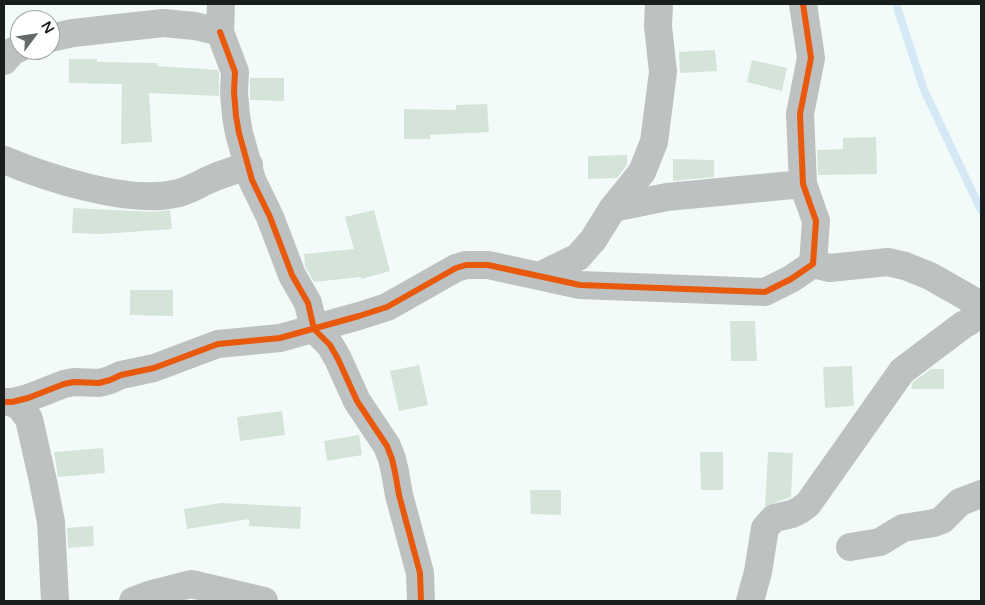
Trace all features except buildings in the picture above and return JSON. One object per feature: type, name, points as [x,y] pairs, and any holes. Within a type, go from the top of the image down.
[{"type":"street","points":[[221,4],[220,32],[235,72],[236,116],[252,180],[270,216],[292,275],[308,304],[314,328],[330,345],[347,376],[357,401],[387,446],[392,459],[398,495],[420,574],[422,601]]},
{"type":"street","points":[[539,276],[578,257],[593,240],[613,208],[642,172],[654,142],[663,72],[658,26],[659,4]]},
{"type":"street","points":[[803,4],[811,58],[800,114],[804,184],[816,221],[813,264]]},
{"type":"street","points":[[60,36],[163,23],[195,26],[220,32]]},
{"type":"street","points":[[4,160],[96,190],[153,196],[173,195],[188,191],[212,178],[249,165]]},
{"type":"street","points":[[613,208],[667,197],[804,184]]},
{"type":"street","points":[[8,402],[64,384],[74,382],[99,383],[121,375],[154,368],[218,344],[280,338],[387,307],[456,268],[466,265],[488,265],[580,285],[765,292],[798,275],[813,264],[830,268],[888,262],[905,266],[930,276],[981,305],[972,321],[963,325],[902,371],[808,504],[792,514],[774,518],[765,528],[758,572],[750,601]]},
{"type":"street","points":[[8,402],[26,413],[29,419],[50,522],[55,601]]},
{"type":"street","points":[[850,547],[880,542],[903,528],[942,520],[960,502],[981,494]]},
{"type":"street","points":[[133,601],[152,594],[193,593],[264,601]]},
{"type":"waterway","points":[[896,4],[924,90],[981,210]]},
{"type":"cycle path","points":[[4,402],[28,398],[64,384],[74,382],[99,383],[121,375],[154,368],[218,344],[280,338],[359,316],[387,307],[456,268],[466,265],[488,265],[580,285],[765,292],[791,279],[813,264],[816,221],[803,184],[800,114],[811,58],[803,4]]},
{"type":"cycle path","points":[[220,32],[235,72],[236,116],[252,180],[270,217],[292,275],[308,303],[314,329],[330,345],[357,401],[387,446],[392,459],[399,495],[420,573],[421,601]]}]
